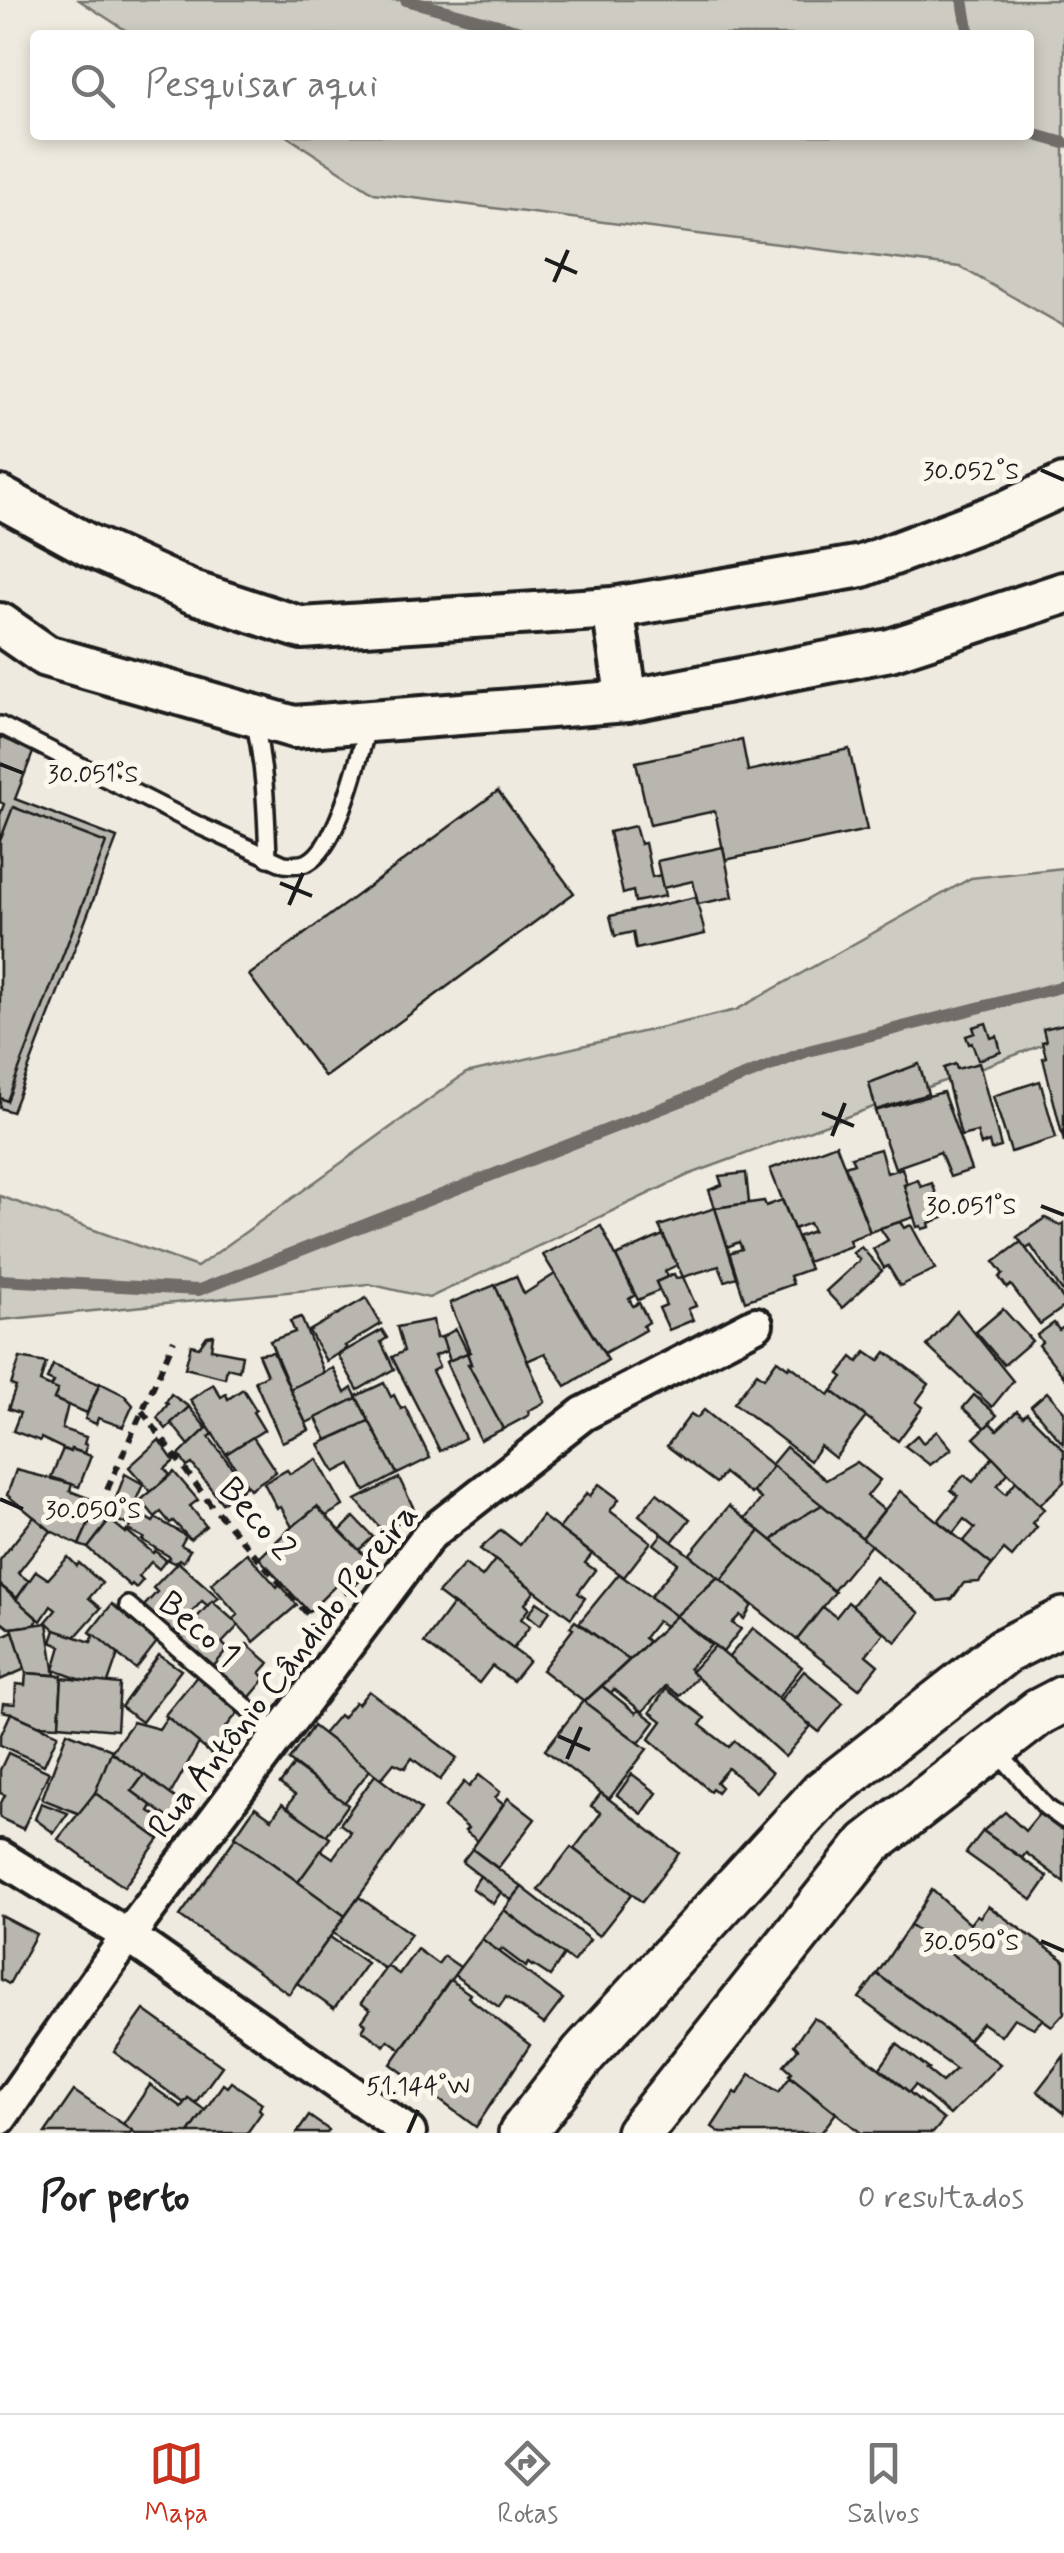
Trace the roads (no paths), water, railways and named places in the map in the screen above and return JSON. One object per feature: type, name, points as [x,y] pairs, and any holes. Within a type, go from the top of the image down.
[{"type":"main road","points":[[531,2126],[584,2053],[822,1794],[1004,1651],[1064,1621]]},
{"type":"main road","points":[[640,2133],[868,1844],[1039,1712],[1064,1698]]},
{"type":"street","points":[[0,497],[88,545],[192,592],[302,628],[612,608],[862,566],[1064,484]]},
{"type":"street","points":[[0,624],[46,656],[294,727],[627,701],[890,650],[1064,593]]},
{"type":"street","points":[[612,608],[627,701]]},
{"type":"street","name":"Rua Antônio Cândido Pereira","points":[[0,2118],[128,1936],[430,1534],[583,1414],[756,1324]]},
{"type":"street","points":[[0,1856],[128,1936],[410,2133]]},
{"type":"lane","points":[[254,717],[264,761],[268,858]]},
{"type":"lane","points":[[0,726],[202,828],[268,858],[296,865],[307,863],[318,854],[336,826],[370,721]]},
{"type":"lane","name":"Beco 1","points":[[128,1605],[279,1735]]},
{"type":"lane","points":[[994,1748],[1046,1807],[1064,1820]]},
{"type":"waterway","points":[[406,0],[517,30]]},
{"type":"waterway","points":[[963,0],[968,30]]},
{"type":"waterway","points":[[1034,134],[1064,143]]},
{"type":"waterway","points":[[0,1280],[199,1290],[808,1051],[1064,986]]}]
